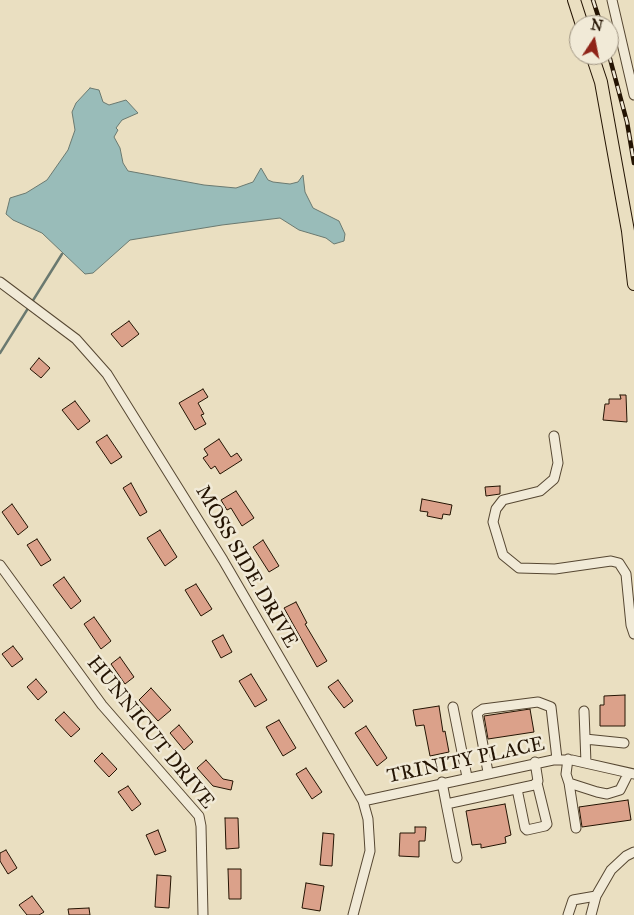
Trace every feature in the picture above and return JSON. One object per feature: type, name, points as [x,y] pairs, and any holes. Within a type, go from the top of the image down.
[{"type":"highway","points":[[574,0],[579,15]]},
{"type":"highway","points":[[595,65],[613,147],[628,231],[634,284]]},
{"type":"street","points":[[612,0],[634,94]]},
{"type":"street","name":"MOSS SIDE DRIVE","points":[[0,282],[76,339],[107,374],[219,553],[363,801],[368,819],[370,851],[353,915]]},
{"type":"street","points":[[554,436],[558,462],[554,479],[540,491],[503,500],[496,509],[493,522],[504,555],[519,568],[555,568],[611,561],[619,563],[626,574],[631,625],[634,634]]},
{"type":"street","name":"HUNNICUT DRIVE","points":[[0,565],[102,705],[199,816],[201,826],[203,915]]},
{"type":"street","points":[[488,772],[477,713],[483,709],[538,702],[551,707],[557,759]]},
{"type":"street","points":[[453,707],[467,777]]},
{"type":"street","points":[[584,711],[586,763]]},
{"type":"street","points":[[585,739],[624,743]]},
{"type":"street","name":"TRINITY PLACE","points":[[363,801],[488,772],[557,759],[568,759],[631,774]]},
{"type":"street","points":[[568,759],[566,774],[576,828]]},
{"type":"street","points":[[517,788],[525,828],[527,830],[545,826],[547,824],[537,783],[535,762]]},
{"type":"street","points":[[569,782],[597,792],[614,793],[620,790],[631,774]]},
{"type":"street","points":[[442,782],[457,858]]},
{"type":"street","points":[[446,803],[537,783]]},
{"type":"street","points":[[590,915],[596,896],[611,870],[626,856],[634,852]]},
{"type":"street","points":[[568,915],[573,900],[596,896]]},
{"type":"water","points":[[90,88],[99,90],[103,102],[109,105],[126,100],[138,113],[122,120],[116,128],[118,130],[114,137],[120,148],[123,163],[128,171],[204,185],[236,188],[253,182],[261,168],[268,180],[273,182],[290,184],[298,182],[303,175],[305,192],[313,208],[339,221],[345,234],[344,241],[334,244],[326,238],[299,230],[280,218],[222,225],[130,240],[93,273],[85,274],[42,233],[13,220],[6,214],[10,198],[26,193],[47,180],[68,150],[75,130],[72,112],[76,103]]},
{"type":"building","points":[[129,321],[139,334],[122,347],[111,334]]},
{"type":"building","points":[[39,358],[50,368],[41,378],[30,369]]},
{"type":"building","points":[[203,389],[208,397],[198,403],[204,414],[201,415],[206,424],[195,430],[179,403]]},
{"type":"building","points":[[620,395],[626,395],[627,422],[603,420],[605,404],[609,404],[609,399],[621,399]]},
{"type":"building","points":[[75,401],[90,421],[78,430],[62,410]]},
{"type":"building","points":[[107,435],[122,457],[111,464],[96,442]]},
{"type":"building","points":[[219,439],[231,457],[237,453],[242,460],[220,474],[215,466],[211,469],[203,458],[208,455],[204,449]]},
{"type":"building","points":[[131,483],[147,512],[140,516],[123,488]]},
{"type":"building","points":[[500,486],[500,494],[486,496],[485,487]]},
{"type":"building","points":[[236,491],[254,518],[242,526],[231,508],[227,510],[221,500]]},
{"type":"building","points":[[422,499],[452,505],[450,515],[443,514],[442,519],[427,516],[428,512],[420,511]]},
{"type":"building","points":[[12,504],[28,527],[18,535],[2,512]]},
{"type":"building","points":[[160,530],[177,557],[165,566],[147,538]]},
{"type":"building","points":[[37,539],[51,560],[41,566],[27,545]]},
{"type":"building","points":[[263,540],[279,566],[269,572],[253,547]]},
{"type":"building","points":[[64,577],[81,601],[71,609],[53,585]]},
{"type":"building","points":[[196,584],[212,609],[201,616],[185,590]]},
{"type":"building","points":[[296,602],[307,623],[305,624],[327,661],[317,667],[284,608]]},
{"type":"building","points":[[94,617],[111,641],[101,649],[84,624]]},
{"type":"building","points":[[223,635],[232,652],[221,658],[212,641]]},
{"type":"building","points":[[13,646],[23,659],[12,667],[2,654]]},
{"type":"building","points":[[120,657],[134,677],[125,684],[111,664]]},
{"type":"building","points":[[251,674],[267,700],[255,707],[239,681]]},
{"type":"building","points":[[36,679],[47,692],[38,700],[27,687]]},
{"type":"building","points":[[338,680],[353,701],[344,708],[328,687]]},
{"type":"building","points":[[151,688],[171,710],[158,721],[139,700]]},
{"type":"building","points":[[625,695],[625,726],[600,726],[600,705],[604,705],[604,696]]},
{"type":"building","points":[[439,706],[443,732],[445,731],[449,752],[430,756],[424,725],[416,726],[413,710]]},
{"type":"building","points":[[530,709],[534,732],[488,739],[484,716]]},
{"type":"building","points":[[64,712],[80,729],[71,737],[55,720]]},
{"type":"building","points":[[279,720],[296,748],[283,756],[266,727]]},
{"type":"building","points":[[179,725],[193,742],[184,750],[170,733]]},
{"type":"building","points":[[366,726],[387,758],[377,766],[355,733]]},
{"type":"building","points":[[102,753],[117,769],[109,777],[94,761]]},
{"type":"building","points":[[206,760],[223,779],[233,781],[231,790],[213,786],[197,768]]},
{"type":"building","points":[[306,768],[322,792],[312,799],[296,774]]},
{"type":"building","points":[[128,786],[141,804],[132,811],[118,792]]},
{"type":"building","points":[[628,800],[631,820],[582,827],[579,807]]},
{"type":"building","points":[[505,804],[511,835],[505,837],[506,843],[481,848],[481,844],[472,845],[466,811]]},
{"type":"building","points":[[225,818],[238,818],[239,848],[226,849]]},
{"type":"building","points":[[415,827],[426,827],[425,841],[419,841],[419,857],[399,856],[400,833],[415,833]]},
{"type":"building","points":[[158,830],[166,851],[155,855],[146,835]]},
{"type":"building","points":[[323,833],[334,834],[332,866],[320,865]]},
{"type":"building","points":[[6,850],[17,868],[8,874],[0,861],[0,853]]},
{"type":"building","points":[[228,869],[241,869],[241,899],[229,899]]},
{"type":"building","points":[[157,875],[171,876],[169,908],[155,907]]},
{"type":"building","points":[[306,883],[324,886],[320,911],[302,908]]},
{"type":"building","points":[[32,896],[44,912],[39,915],[27,915],[19,905]]},
{"type":"building","points":[[89,908],[90,915],[69,915],[68,909]]},
{"type":"waterway","points":[[0,353],[62,254]]},
{"type":"railway","points":[[593,0],[598,15]]},
{"type":"railway","points":[[612,65],[627,122],[634,163]]}]
